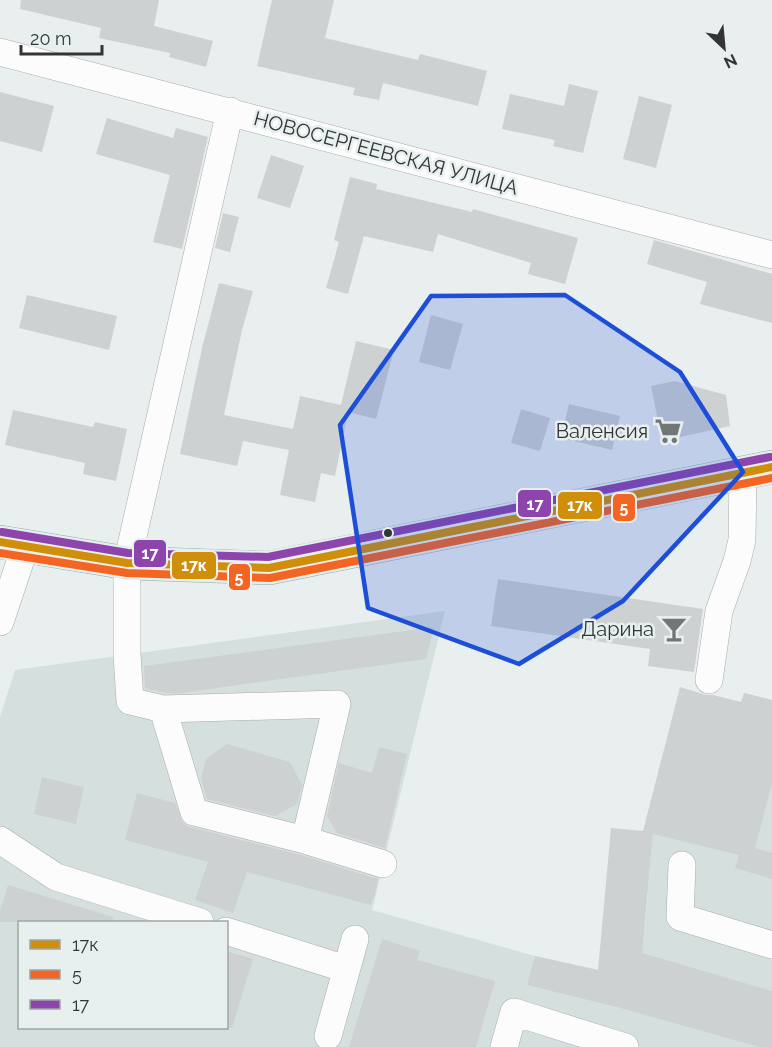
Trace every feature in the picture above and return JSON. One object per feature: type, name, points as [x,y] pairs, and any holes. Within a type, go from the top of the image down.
[{"type":"main road","points":[[13,545],[127,563],[269,568],[758,470]]},
{"type":"street","name":"НОВОСЕРГЕЕВСКАЯ УЛИЦА","points":[[0,52],[772,255]]},
{"type":"street","points":[[230,111],[127,563],[127,655],[130,701],[163,709],[337,704],[305,840]]},
{"type":"street","points":[[709,680],[719,611],[737,561],[758,470]]},
{"type":"street","points":[[0,622],[13,545]]},
{"type":"street","points":[[163,709],[194,812],[305,840],[383,864]]},
{"type":"street","points":[[0,840],[56,877],[197,921]]},
{"type":"street","points":[[682,865],[680,917],[772,945]]},
{"type":"street","points":[[228,932],[346,969]]},
{"type":"street","points":[[328,1036],[355,939]]},
{"type":"street","points":[[504,1047],[514,1012],[625,1047]]},
{"type":"highlighted area","points":[[565,295],[680,372],[743,472],[623,601],[519,664],[368,608],[340,425],[431,296]]},
{"type":"shaded area","points":[[445,611],[372,910],[535,956],[598,970],[645,926],[651,855],[643,831],[704,846],[744,693],[772,700],[772,1047],[0,1047],[0,717],[15,670]]},
{"type":"building","points":[[21,0],[159,0],[154,26],[213,41],[206,67],[169,57],[170,53],[99,38],[101,28],[20,9]]},
{"type":"building","points":[[272,0],[334,0],[325,38],[418,60],[420,54],[487,71],[478,106],[383,83],[379,100],[353,95],[355,88],[257,66]]},
{"type":"building","points":[[569,84],[598,91],[583,153],[553,146],[555,140],[502,129],[510,94],[564,106]]},
{"type":"building","points":[[0,92],[54,106],[42,152],[0,141]]},
{"type":"building","points":[[639,96],[672,105],[656,168],[623,159]]},
{"type":"building","points":[[107,118],[173,138],[176,128],[208,137],[182,249],[153,242],[170,175],[96,154]]},
{"type":"building","points":[[271,155],[304,166],[290,208],[257,198]]},
{"type":"building","points":[[350,177],[377,184],[376,189],[472,212],[473,209],[578,238],[565,284],[528,274],[531,263],[438,234],[433,252],[364,236],[348,294],[326,288],[339,242],[334,240]]},
{"type":"building","points":[[223,213],[239,217],[230,252],[215,248]]},
{"type":"building","points":[[654,240],[772,274],[772,323],[700,304],[707,282],[647,264]]},
{"type":"building","points":[[219,283],[253,291],[242,330],[224,415],[293,429],[300,396],[341,405],[356,341],[394,350],[376,419],[348,412],[335,476],[321,473],[315,502],[280,495],[289,450],[243,441],[237,466],[180,454],[202,348]]},
{"type":"building","points":[[27,295],[117,316],[109,350],[19,328]]},
{"type":"building","points":[[431,315],[463,324],[450,370],[419,362]]},
{"type":"building","points":[[675,381],[726,395],[730,426],[662,441],[651,386]]},
{"type":"building","points":[[569,404],[620,416],[612,450],[561,438]]},
{"type":"building","points":[[521,409],[550,418],[540,451],[511,443]]},
{"type":"building","points":[[13,410],[93,427],[95,422],[127,429],[116,481],[83,474],[85,463],[5,445]]},
{"type":"building","points":[[498,579],[703,609],[694,672],[648,666],[650,649],[491,626]]},
{"type":"building","points":[[434,627],[426,659],[181,693],[165,693],[145,688],[144,666]]},
{"type":"building","points":[[680,687],[741,702],[744,693],[772,700],[772,784],[755,848],[772,853],[772,879],[735,868],[739,855],[653,834],[642,953],[772,991],[772,1047],[759,1047],[617,1007],[527,985],[535,956],[598,970],[611,828],[643,831]]},
{"type":"building","points":[[227,744],[290,762],[302,785],[297,804],[275,816],[207,799],[201,779],[206,759]]},
{"type":"building","points":[[379,747],[407,754],[385,848],[337,833],[327,816],[339,763],[372,773]]},
{"type":"building","points":[[42,777],[84,787],[76,824],[34,814]]},
{"type":"building","points":[[137,793],[175,803],[183,823],[190,827],[301,855],[378,879],[374,899],[371,905],[247,872],[233,913],[195,900],[208,862],[125,840]]},
{"type":"building","points":[[8,885],[113,917],[112,921],[0,922],[0,911]]},
{"type":"building","points":[[382,939],[420,951],[417,960],[495,981],[476,1047],[349,1047]]},
{"type":"building","points":[[228,952],[253,959],[232,1028],[228,1027]]},
{"type":"transit line","name":"17","points":[[2,532],[128,553],[268,557],[770,457]]},
{"type":"transit line","name":"17к","points":[[0,542],[127,563],[269,568],[772,467]]},
{"type":"transit line","name":"5","points":[[0,553],[127,573],[270,578],[772,478]]},
{"type":"place","name":"Валенсия","points":[[668,431]]},
{"type":"place","name":"Дарина","points":[[674,629]]}]
